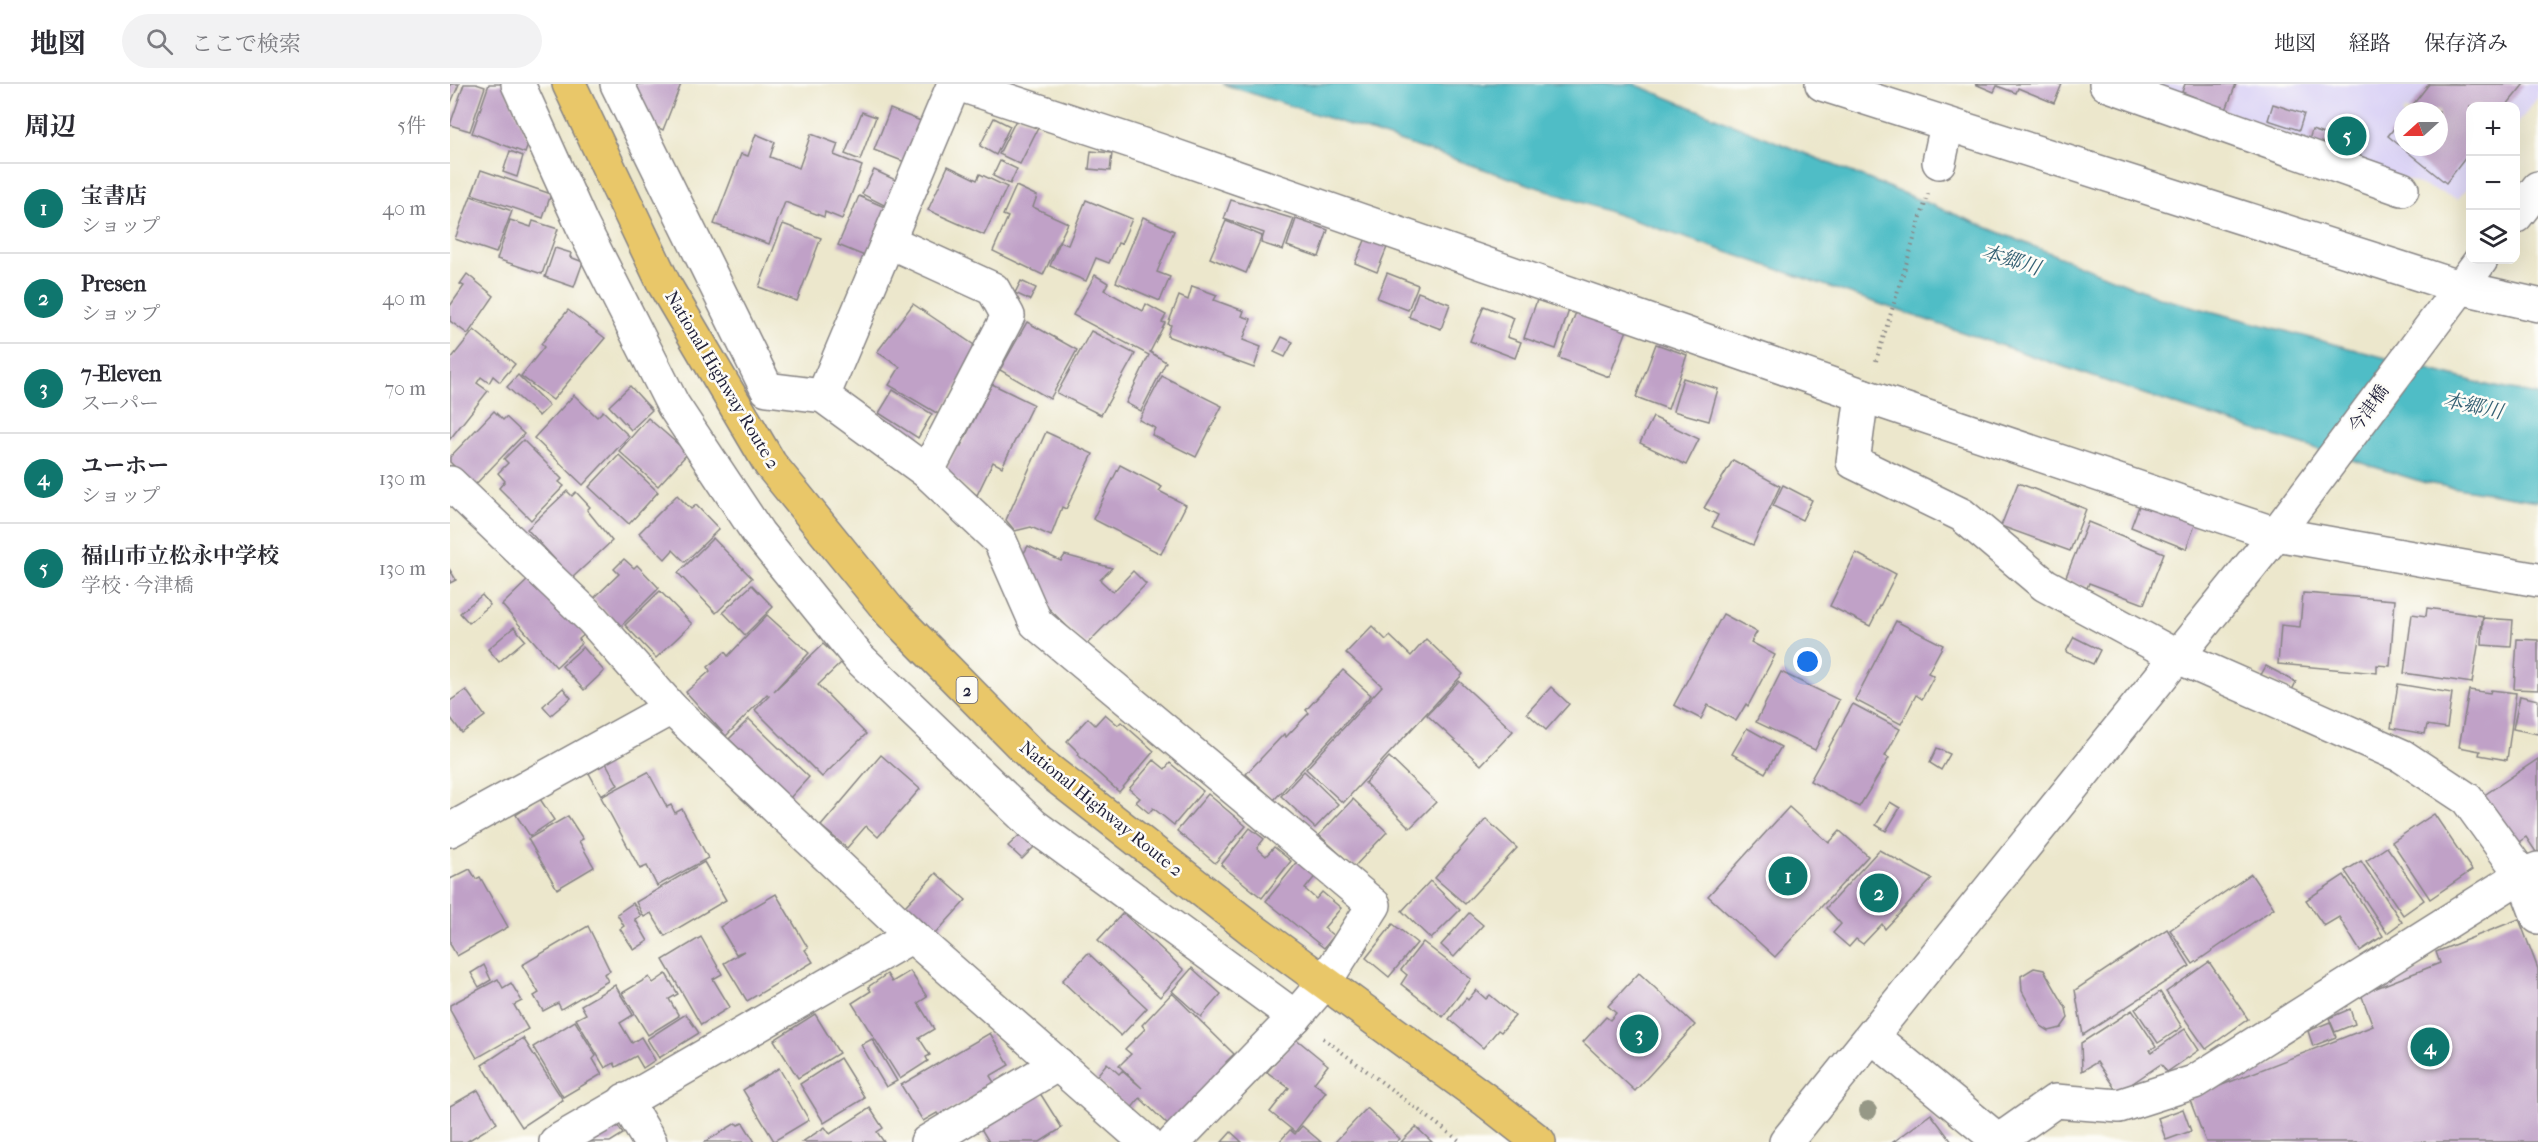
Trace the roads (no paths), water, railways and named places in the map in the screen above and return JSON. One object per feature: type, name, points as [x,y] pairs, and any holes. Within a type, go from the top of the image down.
[{"type":"highway","name":"National Highway Route 2","points":[[569,84],[664,284],[770,464],[891,613],[1038,762],[1253,930],[1487,1101],[1539,1142]]},
{"type":"street","points":[[518,84],[582,225],[674,405],[758,533],[859,658],[1033,825],[1295,1017]]},
{"type":"street","points":[[617,84],[767,389],[823,396],[927,472],[1000,541],[1036,623],[1374,905],[1324,983],[1295,1017],[1174,1142]]},
{"type":"street","points":[[823,396],[956,84],[1158,150],[1862,395],[2283,525],[2538,580]]},
{"type":"street","points":[[1822,84],[2454,294],[2538,305]]},
{"type":"street","points":[[2106,84],[2402,189]]},
{"type":"street","points":[[1939,162],[1947,125]]},
{"type":"street","points":[[2520,211],[2538,188]]},
{"type":"street","points":[[888,241],[993,289],[1008,316],[927,472]]},
{"type":"street","name":"今津橋","points":[[1786,1142],[1873,1037],[2283,525],[2478,264]]},
{"type":"street","points":[[1862,395],[1853,462],[1962,515],[2045,585],[2176,656],[2402,756],[2467,799],[2530,872],[2538,917]]},
{"type":"street","points":[[450,483],[592,619],[671,708],[912,936],[1058,1064],[1130,1138]]},
{"type":"street","points":[[450,830],[671,708]]},
{"type":"street","points":[[1873,1037],[1998,1141],[2055,1101],[2119,1106],[2194,1082],[2530,872]]},
{"type":"street","points":[[556,1142],[912,936]]},
{"type":"street","points":[[927,1142],[1058,1064]]},
{"type":"street","points":[[625,1100],[650,1142]]},
{"type":"water","name":"本郷川","points":[[1223,84],[1634,84],[2161,298],[2491,386],[2538,395],[2538,501],[2426,483],[2185,408],[1457,160]]},
{"type":"place","name":"福山市立松永中学校","points":[[2347,136]]},
{"type":"place","name":"宝書店","points":[[1788,876]]},
{"type":"place","name":"Presen","points":[[1879,893]]},
{"type":"place","name":"7-Eleven","points":[[1639,1034]]},
{"type":"place","name":"ユーホー","points":[[2430,1047]]}]
